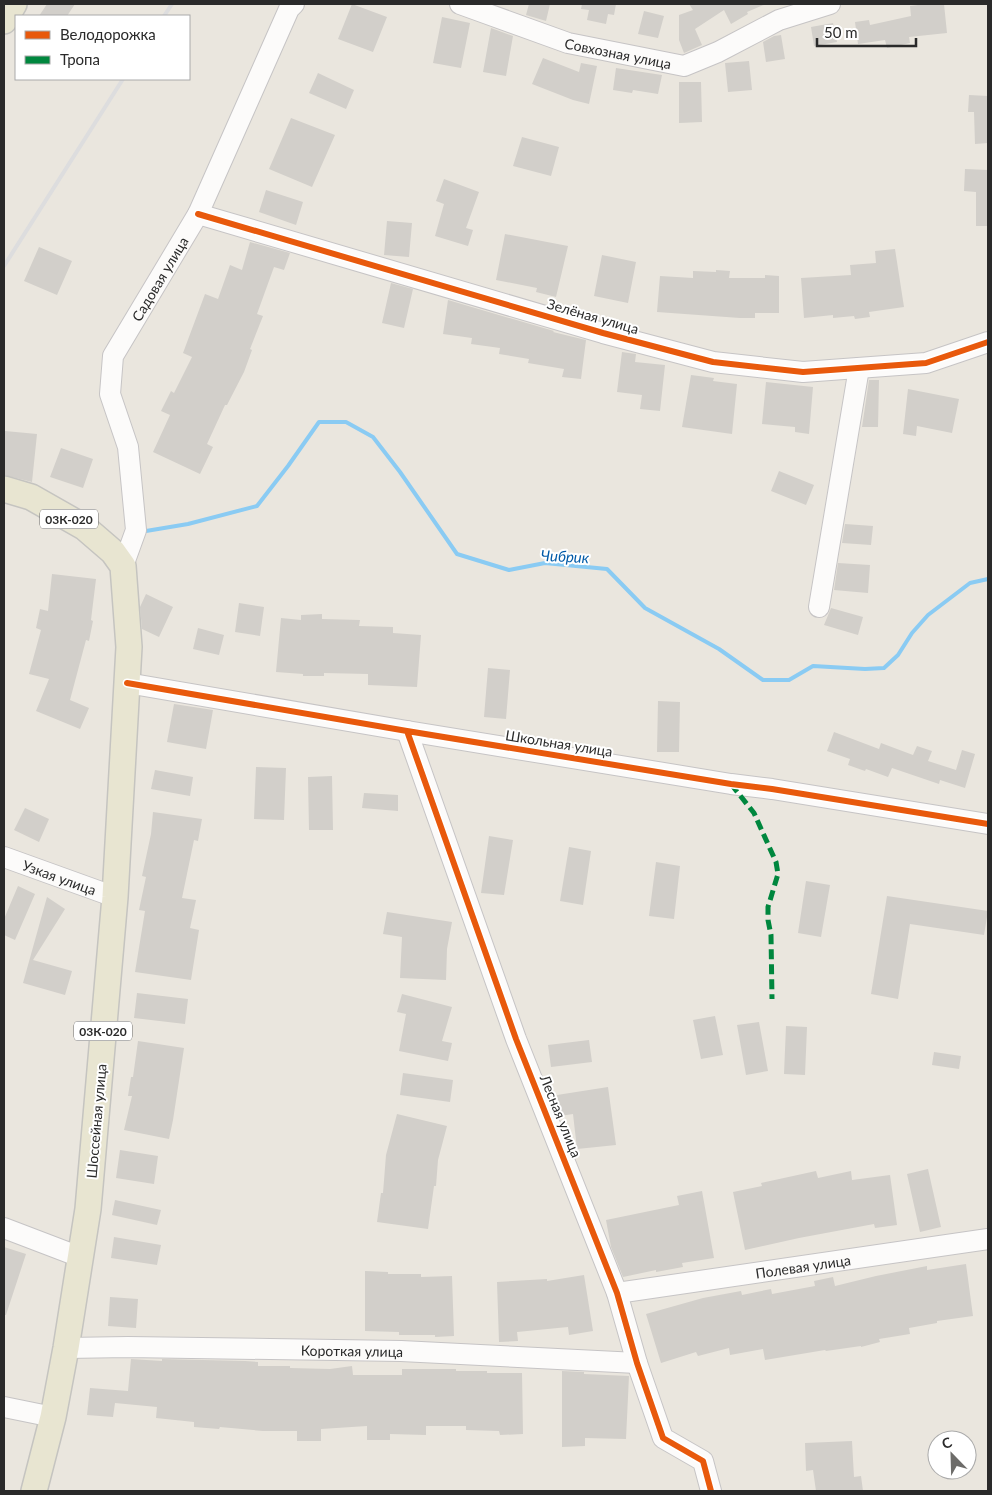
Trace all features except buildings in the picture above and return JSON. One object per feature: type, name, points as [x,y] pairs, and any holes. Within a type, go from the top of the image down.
[{"type":"main road","points":[[4,21],[14,4]]},
{"type":"main road","name":"03К-020","points":[[4,489],[31,497],[84,527],[113,552],[123,566]]},
{"type":"main road","name":"Шоссейная улица","points":[[34,1491],[66,1348],[88,1209],[115,897],[129,647],[123,566]]},
{"type":"street","name":"Садовая улица","points":[[123,566],[136,530],[128,447],[110,394],[113,356],[198,214],[289,9],[294,4]]},
{"type":"street","name":"Совхозная улица","points":[[460,4],[568,43],[684,66],[718,52],[779,20],[830,4]]},
{"type":"street","name":"Зелёная улица","points":[[198,214],[603,333],[712,362],[803,372],[859,368],[926,363],[988,342]]},
{"type":"street","points":[[819,607],[859,368]]},
{"type":"street","name":"Школьная улица","points":[[127,682],[407,731],[988,824]]},
{"type":"street","name":"Лесная улица","points":[[407,731],[516,1039],[617,1293],[637,1363],[663,1438],[703,1461],[711,1491]]},
{"type":"street","name":"Узкая улица","points":[[4,857],[115,897]]},
{"type":"street","points":[[4,1228],[80,1257]]},
{"type":"street","name":"Полевая улица","points":[[617,1293],[988,1239]]},
{"type":"street","name":"Короткая улица","points":[[66,1348],[128,1347],[401,1351],[637,1363]]},
{"type":"street","points":[[4,1407],[52,1417]]},
{"type":"waterway","name":"Чибрик","points":[[146,531],[188,524],[257,506],[319,422],[346,422],[373,437],[400,472],[457,554],[509,570],[545,563],[607,569],[645,608],[719,649],[763,680],[789,680],[813,666],[865,669],[884,668],[898,655],[912,633],[928,615],[970,583],[988,579]]},
{"type":"railway","points":[[165,15],[172,4]]},
{"type":"railway","points":[[4,266],[122,80]]},
{"type":"marked path","points":[[731,784],[754,813],[776,862],[778,874],[768,907],[771,935],[772,999]]},
{"type":"cycle path","points":[[198,214],[603,333],[713,362],[803,372],[926,363],[988,342]]},
{"type":"cycle path","points":[[127,683],[407,731],[988,824]]},
{"type":"cycle path","points":[[407,731],[516,1039],[617,1293],[637,1363],[663,1438],[703,1461],[711,1491]]}]
